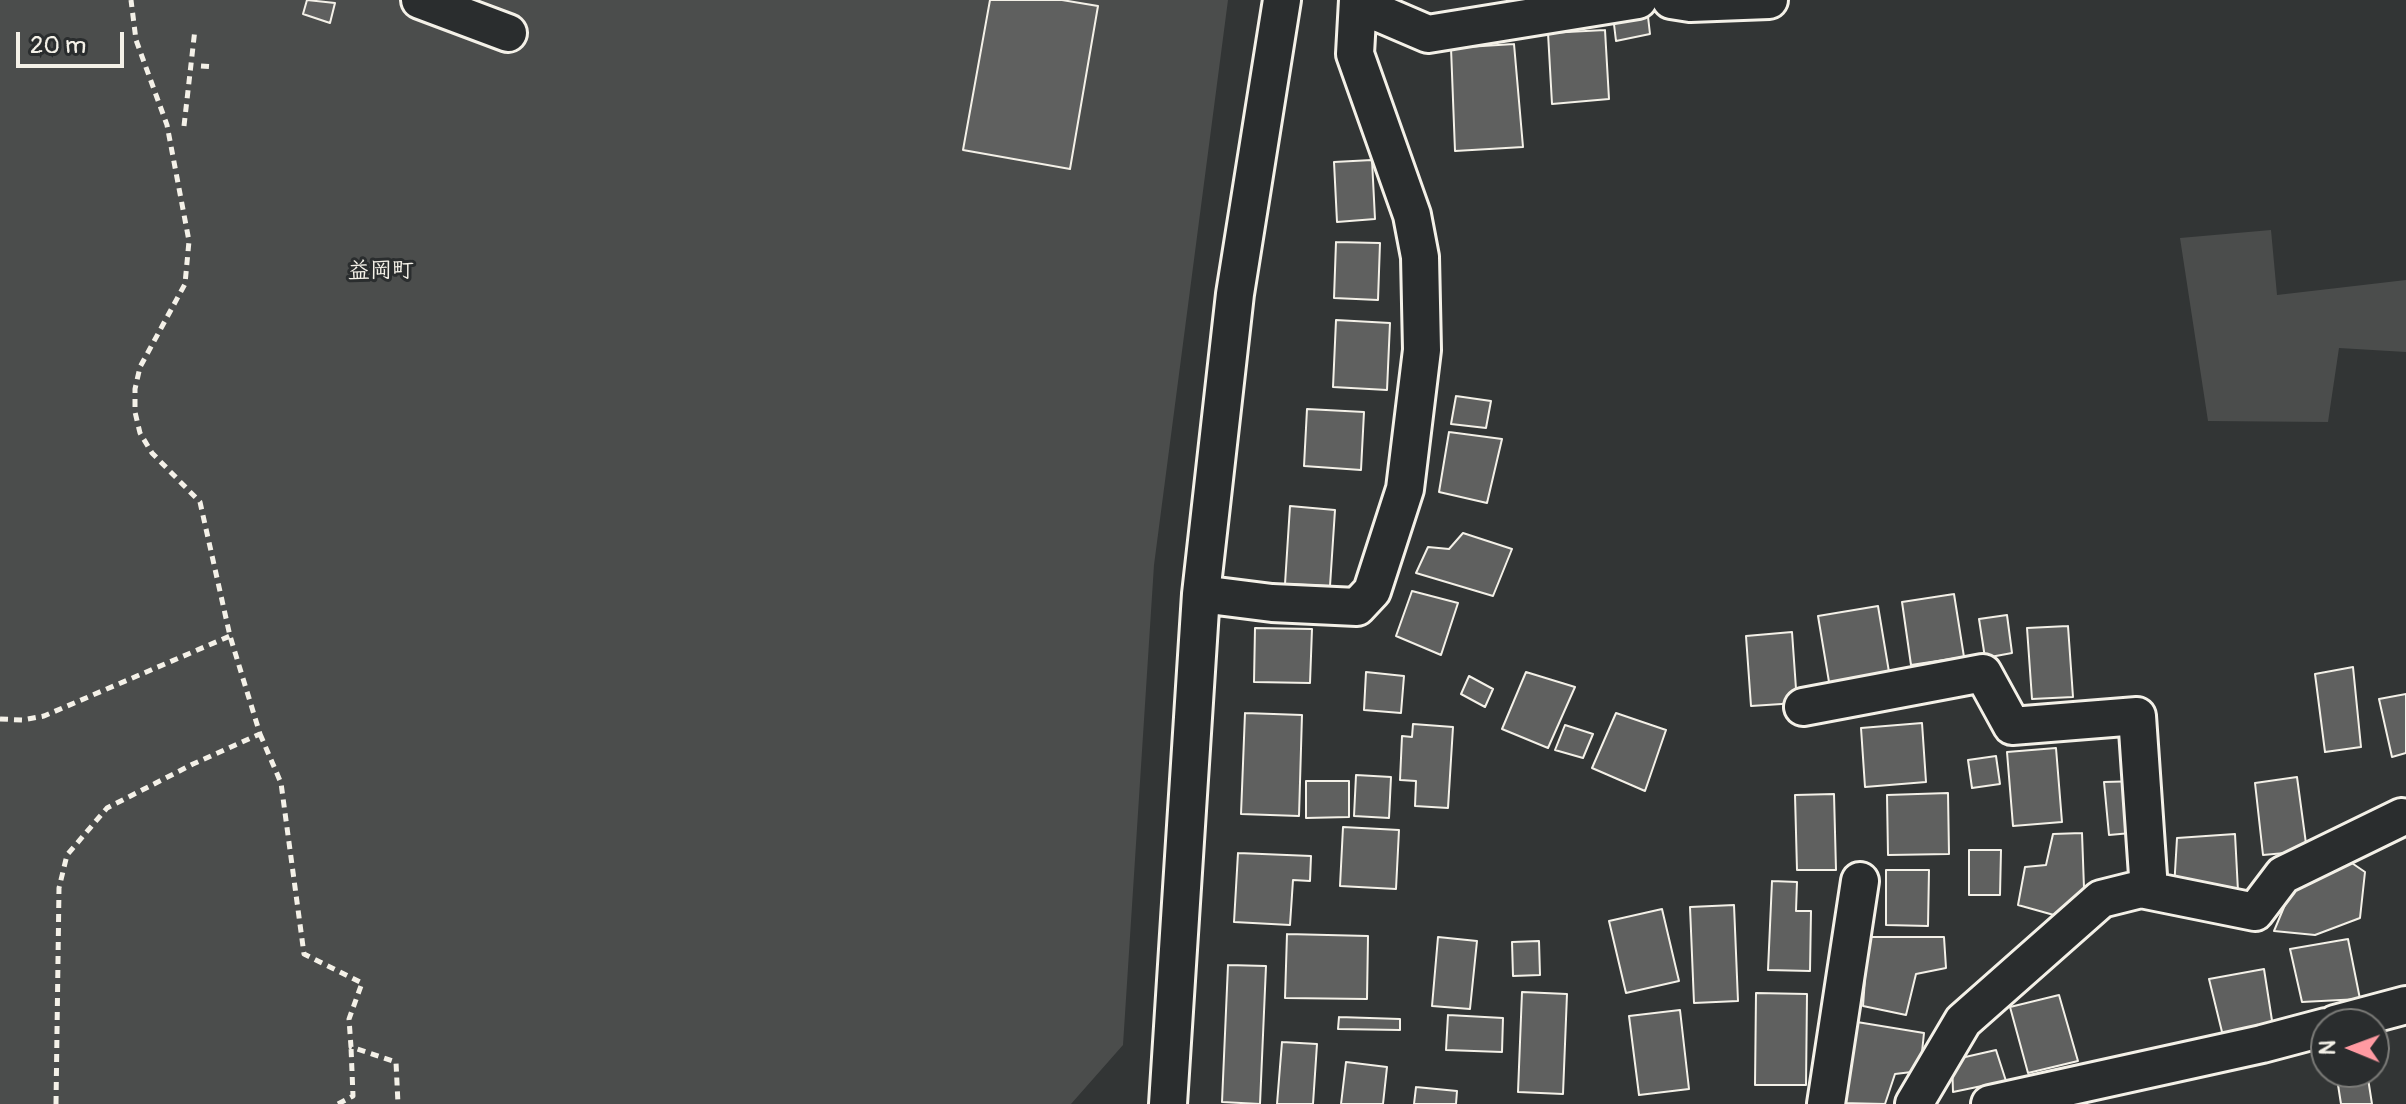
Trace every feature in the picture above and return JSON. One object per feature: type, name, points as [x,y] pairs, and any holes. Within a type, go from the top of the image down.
[{"type":"street","points":[[420,0],[508,33]]},
{"type":"street","points":[[1168,1104],[1201,594],[1235,294],[1282,0]]},
{"type":"street","points":[[1201,594],[1272,603],[1357,607],[1372,591],[1405,489],[1422,350],[1420,257],[1412,215],[1355,54],[1358,2],[1428,34],[1638,0]]},
{"type":"street","points":[[1671,0],[1690,3],[1769,0]]},
{"type":"street","points":[[1803,707],[1983,673],[2012,726],[2137,716],[2149,890]]},
{"type":"street","points":[[1914,1104],[1963,1021],[2101,899],[2141,889],[2255,912],[2283,875],[2402,817]]},
{"type":"street","points":[[1826,1104],[1860,881]]},
{"type":"street","points":[[1990,1104],[2100,1091],[2310,1031]]},
{"type":"path","points":[[131,0],[136,40],[167,125],[189,241],[185,284],[140,367],[135,389],[135,412],[140,433],[152,453],[200,502],[230,636],[260,734],[281,783],[304,954],[362,983],[349,1019],[353,1096],[338,1104]]},
{"type":"path","points":[[184,126],[195,29]]},
{"type":"path","points":[[201,66],[214,67]]},
{"type":"path","points":[[0,719],[22,720],[44,716],[230,636]]},
{"type":"path","points":[[56,1104],[59,888],[67,855],[107,808],[260,734]]},
{"type":"path","points":[[351,1047],[396,1062],[398,1104]]},
{"type":"shaded area","points":[[0,0],[1228,0],[1154,565],[1123,1045],[1071,1104],[0,1104]]},
{"type":"shaded area","points":[[2271,230],[2277,295],[2406,280],[2406,352],[2339,348],[2328,422],[2208,421],[2180,238]]},
{"type":"building","points":[[307,0],[335,3],[330,23],[303,14]]},
{"type":"building","points":[[990,0],[1062,0],[1098,6],[1070,169],[963,150]]},
{"type":"building","points":[[1647,8],[1650,34],[1616,41],[1613,16]]},
{"type":"building","points":[[1605,30],[1609,99],[1552,104],[1548,33]]},
{"type":"building","points":[[1514,44],[1523,147],[1455,151],[1451,48]]},
{"type":"building","points":[[1372,160],[1375,219],[1337,222],[1334,162]]},
{"type":"building","points":[[1336,242],[1380,243],[1378,300],[1334,298]]},
{"type":"building","points":[[1336,320],[1390,323],[1387,390],[1333,387]]},
{"type":"building","points":[[1456,396],[1491,401],[1486,428],[1451,424]]},
{"type":"building","points":[[1307,409],[1364,412],[1361,470],[1304,466]]},
{"type":"building","points":[[1449,432],[1502,439],[1487,503],[1439,492]]},
{"type":"building","points":[[1290,506],[1335,510],[1330,586],[1285,584]]},
{"type":"building","points":[[1463,533],[1512,549],[1493,596],[1416,573],[1428,547],[1449,549]]},
{"type":"building","points":[[1412,591],[1458,603],[1441,655],[1396,636]]},
{"type":"building","points":[[1954,594],[1964,657],[1911,665],[1902,602]]},
{"type":"building","points":[[1878,606],[1890,678],[1830,688],[1818,616]]},
{"type":"building","points":[[2007,615],[2012,653],[1985,658],[1979,619]]},
{"type":"building","points":[[2068,626],[2073,697],[2032,699],[2027,628]]},
{"type":"building","points":[[1255,628],[1312,629],[1310,683],[1254,682]]},
{"type":"building","points":[[1792,632],[1797,703],[1751,706],[1746,636]]},
{"type":"building","points":[[2353,667],[2361,747],[2325,752],[2315,674]]},
{"type":"building","points":[[1366,672],[1404,676],[1401,713],[1364,710]]},
{"type":"building","points":[[1526,672],[1575,687],[1548,748],[1502,729]]},
{"type":"building","points":[[1469,676],[1493,689],[1485,707],[1461,694]]},
{"type":"building","points":[[2406,694],[2406,753],[2392,757],[2379,699]]},
{"type":"building","points":[[1245,713],[1302,715],[1299,816],[1241,814]]},
{"type":"building","points":[[1616,713],[1666,730],[1645,791],[1592,768]]},
{"type":"building","points":[[1922,723],[1926,782],[1865,787],[1861,728]]},
{"type":"building","points":[[1413,724],[1453,727],[1448,808],[1415,806],[1416,781],[1400,780],[1402,736],[1412,737]]},
{"type":"building","points":[[1565,725],[1593,734],[1583,758],[1555,750]]},
{"type":"building","points":[[2056,748],[2062,822],[2013,826],[2007,752]]},
{"type":"building","points":[[1996,756],[2000,784],[1972,788],[1968,760]]},
{"type":"building","points":[[1356,775],[1391,777],[1389,818],[1354,816]]},
{"type":"building","points":[[2297,777],[2307,851],[2263,855],[2255,783]]},
{"type":"building","points":[[1306,781],[1349,781],[1349,817],[1306,818]]},
{"type":"building","points":[[2141,781],[2142,832],[2109,835],[2104,782]]},
{"type":"building","points":[[1948,793],[1949,854],[1888,855],[1887,795]]},
{"type":"building","points":[[1834,794],[1836,870],[1797,870],[1795,795]]},
{"type":"building","points":[[1343,827],[1399,830],[1396,889],[1340,886]]},
{"type":"building","points":[[2082,833],[2084,888],[2061,917],[2018,905],[2025,867],[2046,865],[2053,834]]},
{"type":"building","points":[[2235,834],[2239,910],[2173,906],[2177,838]]},
{"type":"building","points":[[1969,850],[2001,850],[2000,895],[1969,895]]},
{"type":"building","points":[[1238,853],[1311,856],[1310,881],[1293,880],[1290,925],[1234,922]]},
{"type":"building","points":[[2346,859],[2365,872],[2360,918],[2315,935],[2274,931],[2294,883]]},
{"type":"building","points":[[1886,870],[1929,870],[1928,926],[1886,925]]},
{"type":"building","points":[[1772,881],[1797,882],[1796,911],[1811,911],[1810,971],[1768,970]]},
{"type":"building","points":[[1734,905],[1738,1001],[1694,1003],[1690,907]]},
{"type":"building","points":[[1662,909],[1679,981],[1626,993],[1609,921]]},
{"type":"building","points":[[1287,934],[1368,936],[1367,999],[1285,998]]},
{"type":"building","points":[[1438,937],[1477,941],[1470,1009],[1432,1006]]},
{"type":"building","points":[[1868,937],[1944,937],[1946,968],[1916,974],[1906,1015],[1863,1006]]},
{"type":"building","points":[[2348,939],[2360,999],[2302,1002],[2290,949]]},
{"type":"building","points":[[1539,941],[1540,975],[1513,976],[1512,942]]},
{"type":"building","points":[[1228,965],[1266,966],[1260,1104],[1222,1102]]},
{"type":"building","points":[[2264,969],[2273,1027],[2223,1036],[2209,979]]},
{"type":"building","points":[[1522,992],[1567,994],[1563,1094],[1518,1092]]},
{"type":"building","points":[[1756,993],[1807,994],[1806,1085],[1755,1085]]},
{"type":"building","points":[[2059,995],[2078,1061],[2028,1073],[2010,1007]]},
{"type":"building","points":[[1680,1010],[1689,1089],[1639,1095],[1629,1016]]},
{"type":"building","points":[[1448,1015],[1503,1018],[1502,1052],[1446,1050]]},
{"type":"building","points":[[1339,1017],[1400,1019],[1400,1030],[1338,1029]]},
{"type":"building","points":[[1857,1022],[1924,1033],[1920,1071],[1895,1074],[1885,1104],[1841,1103]]},
{"type":"building","points":[[1282,1042],[1317,1044],[1313,1104],[1277,1104]]},
{"type":"building","points":[[1996,1050],[2006,1081],[1953,1092],[1952,1060]]},
{"type":"building","points":[[1346,1062],[1387,1067],[1383,1104],[1341,1104]]},
{"type":"building","points":[[1416,1087],[1457,1091],[1456,1104],[1414,1104]]},
{"type":"building","points":[[2338,1088],[2370,1088],[2372,1104],[2341,1104]]},
{"type":"district","name":"益岡町","points":[[381,271]]}]
